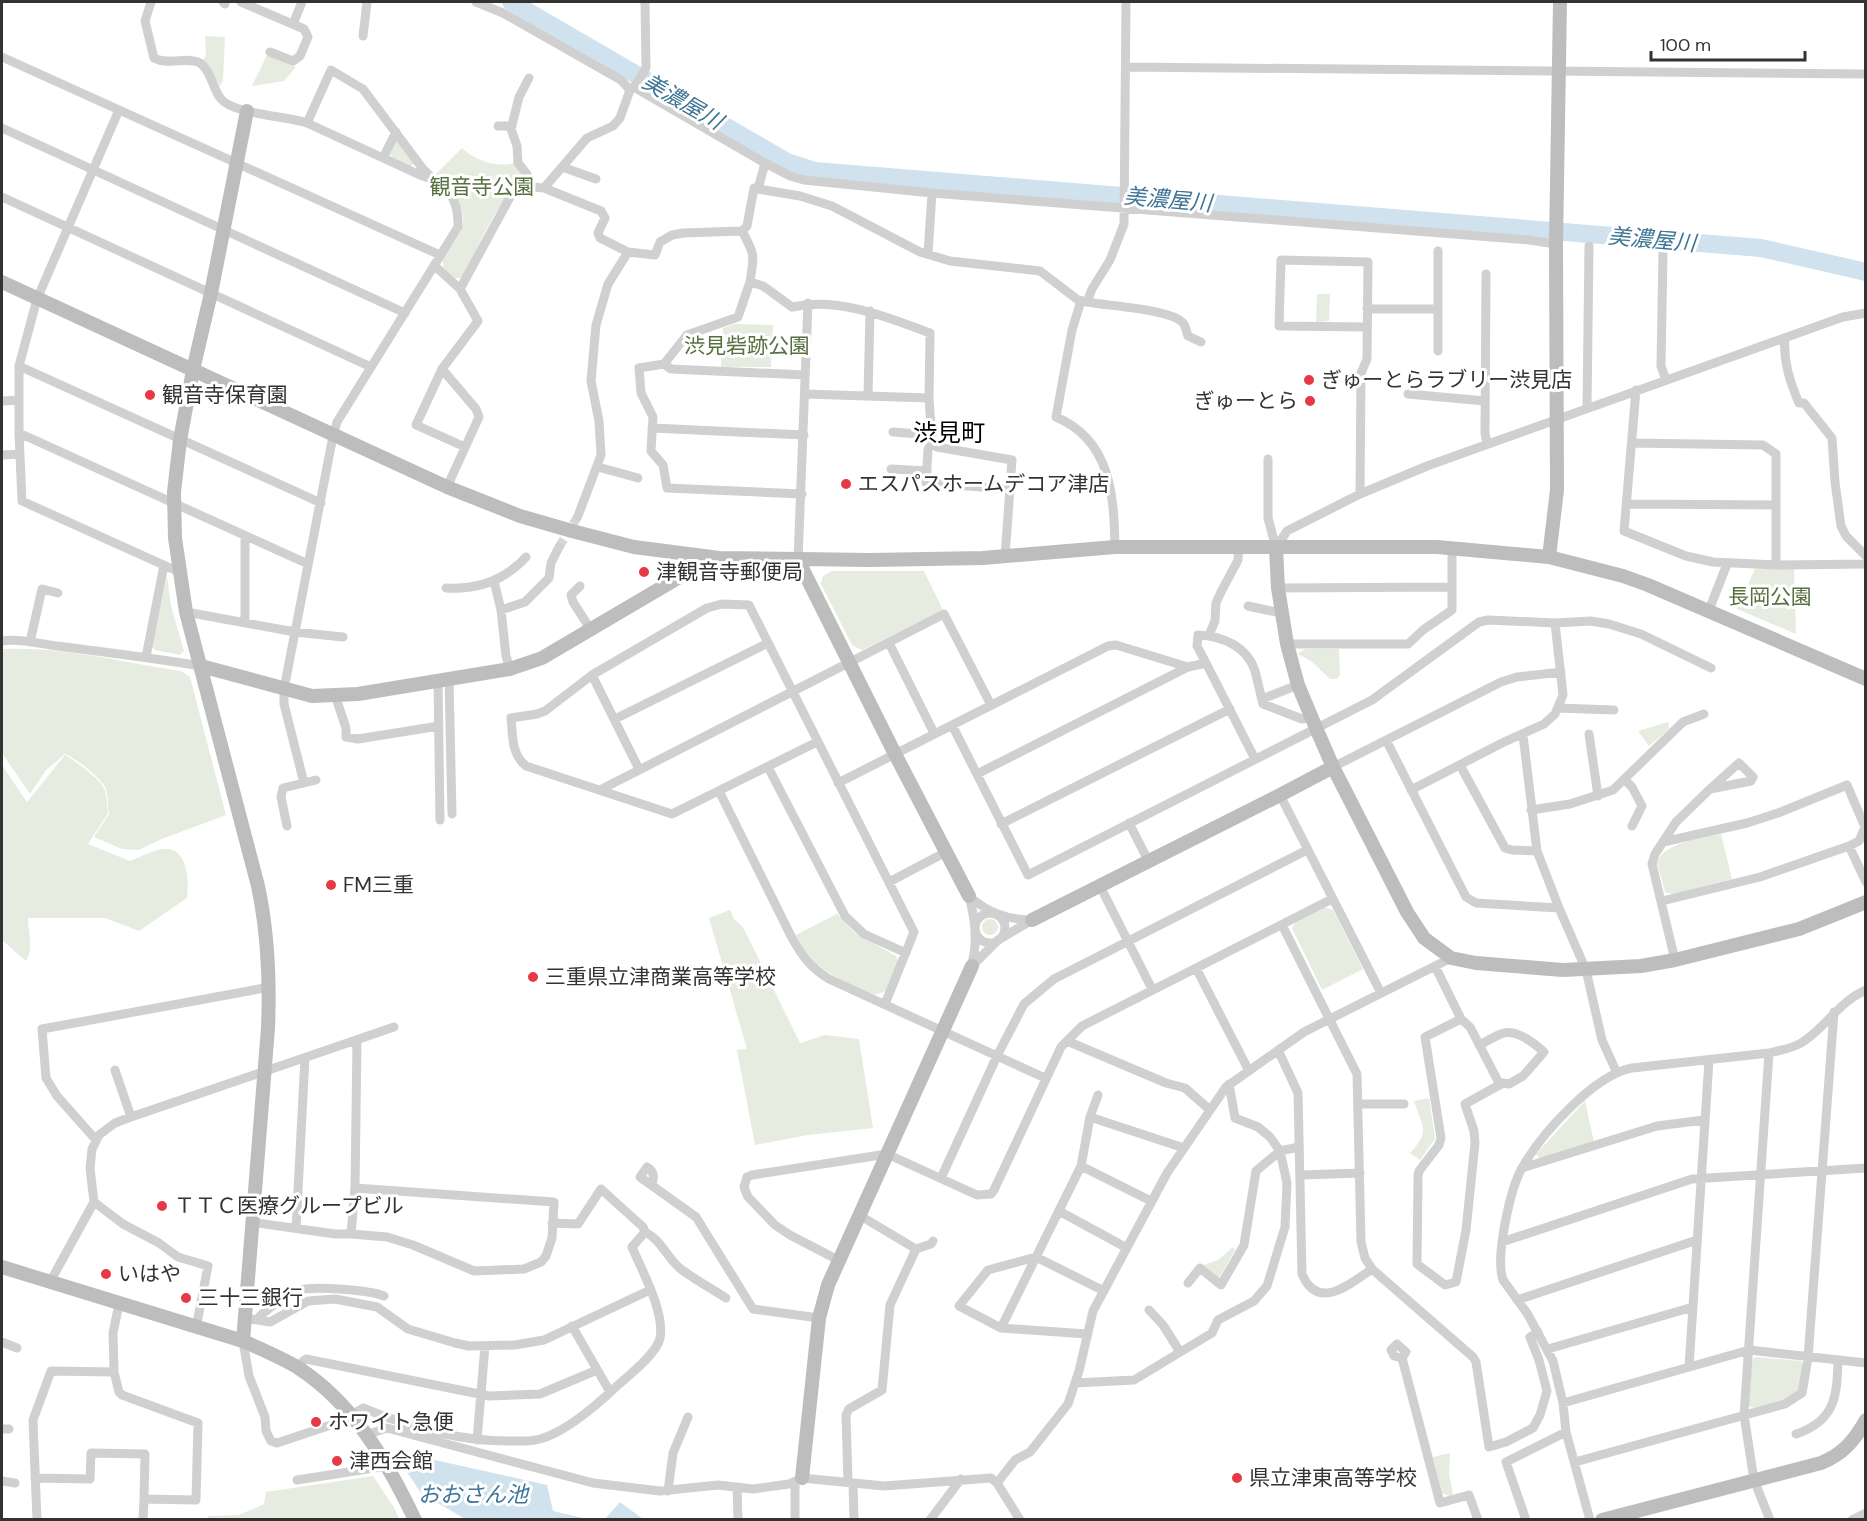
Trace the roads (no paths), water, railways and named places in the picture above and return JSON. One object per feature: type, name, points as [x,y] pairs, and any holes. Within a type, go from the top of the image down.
[{"type":"street","points":[[151,2],[145,21],[154,57],[162,62],[200,63],[222,101],[247,111],[292,118],[307,123],[433,179]]},
{"type":"street","points":[[241,2],[304,29],[308,38],[300,56],[294,61],[270,52]]},
{"type":"street","points":[[293,24],[302,2]]},
{"type":"street","points":[[363,36],[367,2]]},
{"type":"street","points":[[476,2],[503,13],[765,163],[790,176],[819,183],[1556,244]]},
{"type":"street","points":[[544,188],[587,138],[613,126],[620,118],[632,88],[646,68],[645,2]]},
{"type":"street","points":[[1115,548],[1114,507],[1103,462],[1076,427],[1056,417],[1072,330],[1084,301],[1114,251],[1124,224],[1126,2]]},
{"type":"street","points":[[1549,557],[1557,490],[1556,244],[1560,2]]},
{"type":"street","points":[[2,57],[440,255]]},
{"type":"street","points":[[1126,67],[1866,74]]},
{"type":"street","points":[[304,783],[284,704],[284,689],[333,436],[337,422],[458,227],[458,214],[454,199],[448,190],[423,169],[363,89],[331,70],[307,123]]},
{"type":"street","points":[[529,78],[519,97],[512,126],[518,163],[527,174],[527,181],[533,187],[544,188],[601,211],[605,218],[598,233],[600,238],[628,252],[655,255],[660,242],[672,235],[742,231],[747,226],[754,188],[800,196],[832,206],[927,254],[960,263],[1040,271],[1084,301],[1162,312],[1185,324],[1188,336],[1201,342]]},
{"type":"street","points":[[119,110],[37,299],[19,366],[22,501],[179,572]]},
{"type":"street","points":[[247,111],[180,440],[175,538],[186,612],[258,886],[266,929],[270,987],[251,1222],[251,1319],[243,1341],[249,1376],[265,1417],[266,1431],[271,1441],[277,1443],[340,1422],[363,1408],[406,1425],[477,1440],[530,1441],[550,1436],[610,1392],[648,1356],[660,1338],[659,1315],[632,1247],[645,1232]]},
{"type":"street","points":[[498,126],[512,126]]},
{"type":"street","points":[[2,128],[405,313]]},
{"type":"street","points":[[383,158],[396,132]]},
{"type":"street","points":[[758,189],[765,163]]},
{"type":"street","points":[[562,167],[596,179]]},
{"type":"street","points":[[459,289],[514,188],[527,181]]},
{"type":"street","points":[[927,254],[932,193]]},
{"type":"street","points":[[2,197],[371,367]]},
{"type":"street","points":[[742,231],[753,251],[754,260],[750,282],[738,317],[687,335],[664,364],[639,368],[641,393],[653,417],[651,451],[663,465],[667,488],[802,494]]},
{"type":"street","points":[[1587,408],[1589,246]]},
{"type":"street","points":[[1438,251],[1438,351]]},
{"type":"street","points":[[578,516],[592,475],[598,467],[601,444],[591,381],[596,325],[608,284],[628,252]]},
{"type":"street","points":[[1663,252],[1662,366],[1666,380]]},
{"type":"street","points":[[1360,494],[1362,373],[1367,359],[1368,262],[1281,260],[1279,326],[1367,327]]},
{"type":"street","points":[[435,266],[459,289],[478,321],[442,369],[416,425],[465,447]]},
{"type":"street","points":[[1486,274],[1485,433],[1487,444]]},
{"type":"street","points":[[2,282],[333,436],[447,486],[520,516],[634,547],[720,558],[798,560],[1005,557],[1071,550],[1239,546],[1452,548],[1549,557],[1623,576],[1709,610],[1866,679]]},
{"type":"street","points":[[750,282],[763,286],[792,307],[808,303],[870,312],[930,333],[929,398],[932,440],[928,448],[926,483],[1009,489]]},
{"type":"street","points":[[795,1520],[819,1318],[838,1260],[972,966],[975,946],[975,929],[969,896],[798,560],[808,303]]},
{"type":"street","points":[[1367,309],[1438,309]]},
{"type":"street","points":[[868,396],[870,312]]},
{"type":"street","points":[[1276,548],[1287,531],[1360,494],[1427,466],[1844,317],[1866,313]]},
{"type":"street","points":[[1785,338],[1784,349],[1790,382],[1799,403],[1804,403],[1832,438],[1841,526],[1846,536],[1866,556]]},
{"type":"street","points":[[664,364],[671,369],[805,375]]},
{"type":"street","points":[[19,366],[321,503]]},
{"type":"street","points":[[442,369],[476,409],[479,417],[447,486]]},
{"type":"street","points":[[1636,390],[1624,531],[1686,556],[1727,564],[1866,564]]},
{"type":"street","points":[[806,394],[929,398]]},
{"type":"street","points":[[1408,394],[1485,401]]},
{"type":"street","points":[[2,401],[19,400]]},
{"type":"street","points":[[652,428],[804,435]]},
{"type":"street","points":[[893,432],[932,440],[937,447],[1012,460],[1005,557]]},
{"type":"street","points":[[19,433],[308,564]]},
{"type":"street","points":[[1632,443],[1764,445],[1776,454],[1776,565]]},
{"type":"street","points":[[2,455],[20,454]]},
{"type":"street","points":[[1268,459],[1268,518],[1276,548],[1281,613],[1298,685],[1333,767],[1407,912],[1424,938],[1451,958],[1476,963],[1586,970],[1641,966],[1675,960],[1799,929],[1866,902]]},
{"type":"street","points":[[598,467],[638,478]]},
{"type":"street","points":[[891,469],[927,471]]},
{"type":"street","points":[[1627,504],[1776,505]]},
{"type":"street","points":[[245,537],[245,622]]},
{"type":"street","points":[[1209,635],[1215,621],[1216,603],[1238,560],[1239,546]]},
{"type":"street","points":[[501,610],[525,602],[549,579],[551,563],[559,547]]},
{"type":"street","points":[[1287,644],[1408,644],[1423,630],[1452,610],[1452,548]]},
{"type":"street","points":[[446,588],[477,587],[494,581],[516,568],[526,557]]},
{"type":"street","points":[[2,641],[30,642],[201,666],[312,696],[358,694],[510,669],[542,658],[683,575],[720,558]]},
{"type":"street","points":[[1709,610],[1727,564]]},
{"type":"street","points":[[146,657],[164,566]]},
{"type":"street","points":[[494,581],[510,669]]},
{"type":"street","points":[[580,586],[571,596],[591,630]]},
{"type":"street","points":[[1278,588],[1452,587]]},
{"type":"street","points":[[30,642],[42,590],[58,593]]},
{"type":"street","points":[[817,742],[672,814],[526,766],[515,752],[511,718],[545,711],[592,675],[707,608],[717,605],[748,605],[914,932],[885,1004]]},
{"type":"street","points":[[1248,606],[1281,613]]},
{"type":"street","points":[[186,612],[295,632],[343,637]]},
{"type":"street","points":[[600,790],[944,614],[991,705]]},
{"type":"street","points":[[952,725],[1028,875],[1255,759],[1314,723],[1383,693],[1479,622],[1488,620],[1556,623],[1591,621],[1629,629],[1680,651],[1711,668]]},
{"type":"street","points":[[1411,790],[1544,724],[1556,714],[1563,695],[1556,623]]},
{"type":"street","points":[[1255,759],[1197,646],[1198,635],[1209,635],[1231,642],[1245,653],[1254,669],[1263,704],[1314,723]]},
{"type":"street","points":[[615,719],[768,643]]},
{"type":"street","points":[[889,643],[934,734]]},
{"type":"street","points":[[838,783],[1112,645],[1188,667]]},
{"type":"street","points":[[977,774],[1188,667],[1206,663]]},
{"type":"street","points":[[1032,920],[990,914],[982,916],[977,921],[975,929],[982,940],[988,942],[998,940],[1032,920],[1501,682],[1517,677],[1561,672]]},
{"type":"street","points":[[592,675],[639,769]]},
{"type":"street","points":[[440,820],[439,726],[444,680]]},
{"type":"street","points":[[444,680],[452,814]]},
{"type":"street","points":[[1262,699],[1298,685]]},
{"type":"street","points":[[335,695],[346,728],[346,737],[358,739],[439,726]]},
{"type":"street","points":[[1558,708],[1614,710]]},
{"type":"street","points":[[1001,824],[1230,709]]},
{"type":"street","points":[[1531,810],[1570,804],[1613,790],[1683,722],[1704,714]]},
{"type":"street","points":[[1589,734],[1598,796]]},
{"type":"street","points":[[1523,735],[1537,851],[1586,970],[1602,1040],[1616,1071]]},
{"type":"street","points":[[1386,740],[1466,897],[1476,903],[1559,908]]},
{"type":"street","points":[[1460,765],[1505,848],[1537,851]]},
{"type":"street","points":[[768,767],[845,916],[864,934],[906,953]]},
{"type":"street","points":[[1624,779],[1632,787],[1642,806],[1632,826]]},
{"type":"street","points":[[287,826],[281,797],[283,788],[316,780]]},
{"type":"street","points":[[1662,901],[1760,877],[1849,846],[1859,841],[1866,827],[1847,785],[1747,823],[1663,842]]},
{"type":"street","points":[[1675,960],[1652,864],[1655,854],[1676,822],[1710,789]]},
{"type":"street","points":[[719,791],[803,957],[811,966],[830,979],[1045,1078]]},
{"type":"street","points":[[1280,795],[1381,993]]},
{"type":"street","points":[[1128,823],[1149,862]]},
{"type":"street","points":[[1849,846],[1866,882]]},
{"type":"street","points":[[941,1178],[997,1056],[1024,1004],[1054,980],[1127,940],[1307,850]]},
{"type":"street","points":[[889,882],[946,852]]},
{"type":"street","points":[[1100,886],[1152,989]]},
{"type":"street","points":[[969,896],[998,915],[1004,921],[1005,929],[998,940],[972,966]]},
{"type":"street","points":[[838,1260],[775,1225],[748,1197],[744,1187],[747,1177],[887,1154],[977,1195],[991,1194],[1061,1047],[1082,1026],[1332,899]]},
{"type":"street","points":[[1282,925],[1356,1070],[1359,1104],[1361,1248],[1372,1269],[1473,1357],[1478,1369],[1489,1447],[1506,1442],[1533,1428],[1540,1415],[1547,1390],[1530,1337],[1538,1332]]},
{"type":"street","points":[[997,1483],[1015,1460],[1030,1452],[1068,1404],[1093,1311],[1150,1201],[1229,1084],[1288,1042],[1451,958]]},
{"type":"street","points":[[1435,966],[1461,1019],[1470,1028],[1500,1085]]},
{"type":"street","points":[[1196,968],[1249,1071]]},
{"type":"street","points":[[96,1140],[57,1096],[46,1078],[42,1029],[270,987]]},
{"type":"street","points":[[1590,1520],[1566,1432],[1563,1403],[1548,1349],[1500,1272],[1502,1242],[1515,1183],[1522,1168],[1534,1150],[1581,1098],[1616,1071],[1769,1053],[1791,1048],[1802,1043],[1852,997],[1866,990]]},
{"type":"street","points":[[1575,1462],[1790,1403],[1803,1393],[1808,1358],[1834,1012]]},
{"type":"street","points":[[1461,1019],[1425,1037],[1441,1138],[1439,1145],[1418,1176],[1417,1264],[1445,1285],[1456,1282],[1466,1230],[1475,1143],[1474,1131],[1465,1104],[1503,1083],[1509,1084],[1523,1076],[1544,1052],[1535,1043],[1507,1032],[1479,1045]]},
{"type":"street","points":[[50,1282],[93,1202],[90,1168],[92,1149],[99,1135],[115,1123],[394,1028]]},
{"type":"street","points":[[351,1234],[355,1188],[357,1040]]},
{"type":"street","points":[[1067,1041],[1166,1083],[1185,1088],[1210,1110]]},
{"type":"street","points":[[1278,1050],[1298,1093],[1302,1274],[1308,1285],[1318,1292],[1333,1293],[1342,1290],[1372,1269]]},
{"type":"street","points":[[1769,1053],[1744,1415],[1754,1480],[1770,1520]]},
{"type":"street","points":[[296,1228],[305,1058]]},
{"type":"street","points":[[1689,1367],[1709,1060]]},
{"type":"street","points":[[115,1070],[131,1117]]},
{"type":"street","points":[[1075,1383],[1134,1380],[1212,1333],[1218,1320],[1254,1301],[1267,1286],[1285,1227],[1287,1183],[1280,1151],[1270,1137],[1258,1127],[1235,1118],[1229,1084]]},
{"type":"street","points":[[1001,1329],[1081,1166],[1090,1116],[1098,1095]]},
{"type":"street","points":[[1359,1104],[1404,1104]]},
{"type":"street","points":[[1090,1116],[1184,1148]]},
{"type":"street","points":[[1522,1168],[1657,1126],[1704,1120]]},
{"type":"street","points":[[1188,1283],[1200,1268],[1221,1285],[1244,1245],[1256,1171],[1280,1151],[1299,1147]]},
{"type":"street","points":[[1081,1166],[1150,1201]]},
{"type":"street","points":[[1502,1242],[1692,1179],[1866,1168]]},
{"type":"street","points":[[1301,1175],[1360,1173]]},
{"type":"street","points":[[652,1185],[696,1217],[753,1309],[819,1318]]},
{"type":"street","points":[[251,1222],[398,1240],[474,1271],[524,1269],[541,1262],[551,1245],[554,1202],[355,1188]]},
{"type":"street","points":[[552,1223],[578,1224],[601,1189],[643,1227],[645,1232],[660,1244],[683,1271],[726,1298]]},
{"type":"street","points":[[93,1202],[123,1224],[152,1239],[178,1257],[208,1266],[196,1328]]},
{"type":"street","points":[[1059,1211],[1127,1248]]},
{"type":"street","points":[[859,1215],[916,1249]]},
{"type":"street","points":[[1517,1300],[1697,1240]]},
{"type":"street","points":[[854,1520],[846,1414],[849,1409],[882,1390],[890,1305],[916,1249],[931,1244],[933,1241]]},
{"type":"street","points":[[1088,1334],[1001,1329],[959,1306],[988,1270],[1036,1257],[1104,1291]]},
{"type":"street","points":[[2,1267],[243,1341],[296,1367],[316,1380],[352,1416],[387,1466],[415,1520]]},
{"type":"street","points":[[251,1319],[301,1289],[362,1290],[384,1296]]},
{"type":"street","points":[[251,1319],[270,1322],[312,1300],[335,1299],[377,1307],[408,1329],[462,1344],[485,1346],[529,1344],[544,1340],[650,1290]]},
{"type":"street","points":[[119,1304],[113,1333],[114,1372],[117,1388],[122,1395],[198,1422],[196,1500],[144,1499]]},
{"type":"street","points":[[1548,1349],[1693,1306]]},
{"type":"street","points":[[1149,1310],[1163,1325],[1180,1352]]},
{"type":"street","points":[[572,1326],[610,1392]]},
{"type":"street","points":[[2,1342],[17,1348]]},
{"type":"street","points":[[477,1440],[485,1346]]},
{"type":"street","points":[[1563,1403],[1749,1350],[1866,1363]]},
{"type":"street","points":[[1402,1358],[1440,1503],[1469,1495],[1478,1520]]},
{"type":"street","points":[[296,1367],[306,1359],[481,1395],[540,1394],[597,1370]]},
{"type":"street","points":[[1796,1434],[1808,1430],[1821,1421],[1833,1405],[1838,1360]]},
{"type":"street","points":[[36,1520],[33,1420],[51,1371],[114,1372]]},
{"type":"street","points":[[668,1491],[673,1452],[688,1418]]},
{"type":"street","points":[[366,1435],[387,1428],[593,1483],[668,1491],[718,1485],[753,1490],[789,1485],[799,1480],[884,1486],[991,1478],[997,1483],[1020,1520]]},
{"type":"street","points":[[1602,1520],[1832,1459],[1848,1447],[1864,1429]]},
{"type":"street","points":[[1527,1520],[1506,1462],[1566,1432]]},
{"type":"street","points":[[35,1478],[90,1479],[91,1453],[146,1454],[143,1520]]},
{"type":"street","points":[[297,1480],[387,1466]]},
{"type":"street","points":[[930,1520],[961,1479]]},
{"type":"street","points":[[2,1481],[15,1483]]},
{"type":"street","points":[[737,1487],[738,1520]]},
{"type":"street","points":[[1852,1520],[1866,1513]]},
{"type":"water","name":"おおさん池","points":[[417,1456],[547,1485],[553,1511],[587,1519],[465,1519],[421,1493],[405,1469]]},
{"type":"water","points":[[620,1502],[643,1519],[605,1519]]},
{"type":"waterway","name":"美濃屋川","points":[[511,2],[787,162],[815,171],[1761,248],[1866,272]]},
{"type":"tunnel","points":[[559,547],[578,516]]},
{"type":"place","name":"ぎゅーとらラブリー渋見店","points":[[1309,380]]},
{"type":"place","name":"観音寺保育園","points":[[150,395]]},
{"type":"place","name":"ぎゅーとら","points":[[1310,401]]},
{"type":"place","name":"エスパスホームデコア津店","points":[[846,484]]},
{"type":"place","name":"津観音寺郵便局","points":[[644,572]]},
{"type":"place","name":"FM三重","points":[[331,885]]},
{"type":"place","name":"三重県立津商業高等学校","points":[[533,977]]},
{"type":"place","name":"ＴＴＣ医療グループビル","points":[[162,1206]]},
{"type":"place","name":"いはや","points":[[106,1274]]},
{"type":"place","name":"三十三銀行","points":[[186,1298]]},
{"type":"place","name":"ホワイト急便","points":[[316,1422]]},
{"type":"place","name":"津西会館","points":[[337,1461]]},
{"type":"place","name":"県立津東高等学校","points":[[1237,1478]]},
{"type":"district","name":"渋見町","points":[[949,433]]},
{"type":"park label","name":"観音寺公園","points":[[482,187]]},
{"type":"park label","name":"渋見砦跡公園","points":[[747,346]]},
{"type":"park label","name":"長岡公園","points":[[1770,597]]}]
